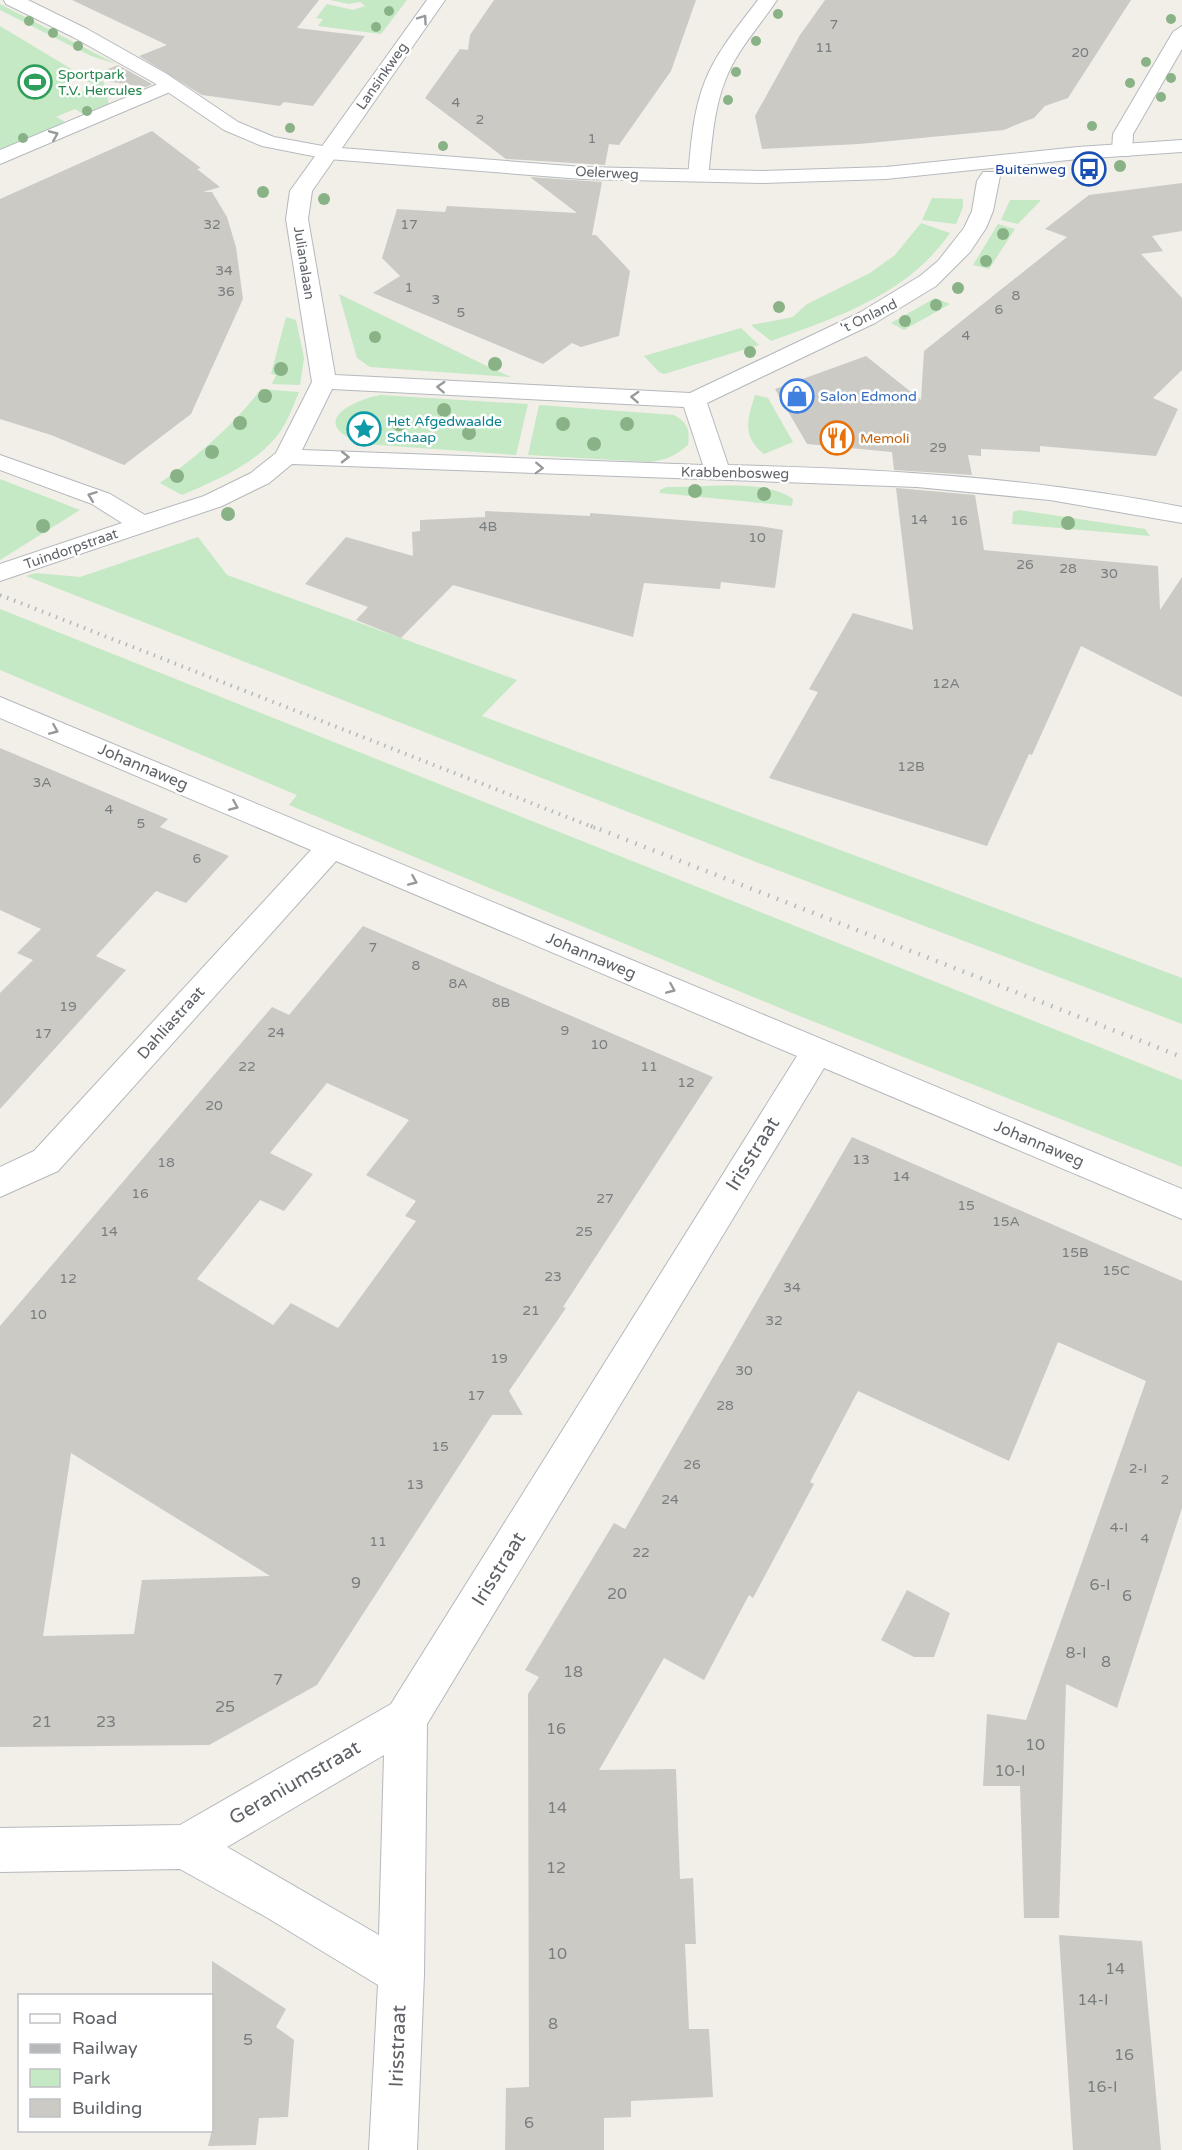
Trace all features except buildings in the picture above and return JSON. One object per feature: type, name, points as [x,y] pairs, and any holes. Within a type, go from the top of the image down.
[{"type":"street","points":[[13,0],[80,33],[170,85],[231,126],[269,142],[328,153]]},
{"type":"street","name":"Lansinkweg","points":[[328,153],[436,0]]},
{"type":"street","points":[[698,177],[705,122],[715,83],[727,57],[768,0]]},
{"type":"street","points":[[1122,152],[1123,134],[1182,32]]},
{"type":"street","points":[[0,158],[170,85]]},
{"type":"street","name":"Oelerweg","points":[[886,173],[1078,153],[1122,152],[1182,146]]},
{"type":"street","name":"Oelerweg","points":[[328,153],[582,173],[698,177],[886,173],[990,176],[1090,161],[1122,152]]},
{"type":"street","name":"Julianalaan","points":[[324,382],[297,219],[300,191],[328,153]]},
{"type":"street","name":"'t Onland","points":[[694,400],[738,376],[880,312],[938,275],[963,246],[982,216],[986,184],[990,176]]},
{"type":"street","points":[[0,462],[101,499],[143,525],[213,501],[260,478],[286,457],[324,382],[694,400],[718,473]]},
{"type":"street","name":"Krabbenbosweg","points":[[286,457],[820,475],[1002,485],[1057,492],[1182,515]]},
{"type":"street","name":"Tuindorpstraat","points":[[0,573],[143,525]]},
{"type":"street","name":"Johannaweg","points":[[0,707],[1182,1204]]},
{"type":"street","name":"Dahliastraat","points":[[0,1183],[46,1161],[331,847]]},
{"type":"street","name":"Irisstraat","points":[[393,2150],[401,1974],[406,1719],[817,1051]]},
{"type":"street","name":"Geraniumstraat","points":[[0,1850],[183,1847],[406,1719]]},
{"type":"street","name":"Geraniumstraat","points":[[183,1847],[282,1901],[401,1974]]},
{"type":"green space","points":[[330,0],[407,0],[381,34],[318,26],[323,19],[316,18],[327,4],[353,10],[365,6],[360,2],[349,4]]},
{"type":"green space","points":[[0,4],[116,64],[91,56],[0,10]]},
{"type":"green space","name":"Sportpark T.V. Hercules","points":[[0,26],[83,76],[56,87],[71,96],[95,86],[87,81],[102,75],[109,105],[85,115],[75,109],[56,117],[64,121],[62,125],[0,151]]},
{"type":"green space","points":[[932,198],[963,199],[963,207],[956,224],[922,220]]},
{"type":"green space","points":[[1010,200],[1041,200],[1018,224],[1001,220]]},
{"type":"green space","points":[[921,223],[950,233],[933,254],[893,288],[821,323],[771,341],[751,325],[793,317],[807,304],[870,273],[895,255]]},
{"type":"green space","points":[[998,224],[1015,229],[989,269],[973,265]]},
{"type":"green space","points":[[339,294],[511,377],[370,367],[357,358]]},
{"type":"green space","points":[[935,298],[950,304],[904,330],[891,323]]},
{"type":"green space","points":[[286,317],[296,320],[304,358],[300,385],[272,384],[276,375],[271,374]]},
{"type":"green space","points":[[741,328],[759,345],[664,374],[659,372],[644,356]]},
{"type":"green space","points":[[261,389],[299,392],[288,418],[269,445],[242,466],[182,495],[160,483],[214,440]]},
{"type":"green space","points":[[380,395],[528,404],[516,455],[365,444],[348,437],[339,430],[336,423],[338,416],[344,410]]},
{"type":"green space","points":[[755,395],[768,398],[793,442],[764,454],[757,448],[748,428]]},
{"type":"green space","points":[[539,405],[674,415],[687,427],[688,445],[670,457],[649,462],[528,455]]},
{"type":"green space","points":[[0,479],[80,510],[0,560]]},
{"type":"green space","points":[[749,486],[781,492],[793,499],[792,506],[660,493],[660,490],[666,487]]},
{"type":"green space","points":[[1019,510],[1145,529],[1150,536],[1012,524],[1013,512]]},
{"type":"green space","points":[[198,537],[227,575],[517,680],[482,716],[1182,978],[1182,1024],[738,855],[26,576],[35,573],[80,577]]},
{"type":"green space","points":[[0,609],[1182,1080],[1182,1167],[792,1013],[289,805],[297,795],[0,670]]},
{"type":"railway","points":[[0,595],[595,828]]},
{"type":"railway","points":[[591,826],[1182,1057]]},
{"type":"place","name":"Sportpark T.V. Hercules","points":[[35,82]]},
{"type":"place","name":"Buitenweg","points":[[1089,169]]},
{"type":"place","name":"Salon Edmond","points":[[797,396]]},
{"type":"place","name":"Het Afgedwaalde Schaap","points":[[364,429]]},
{"type":"place","name":"Memoli","points":[[837,438]]}]
